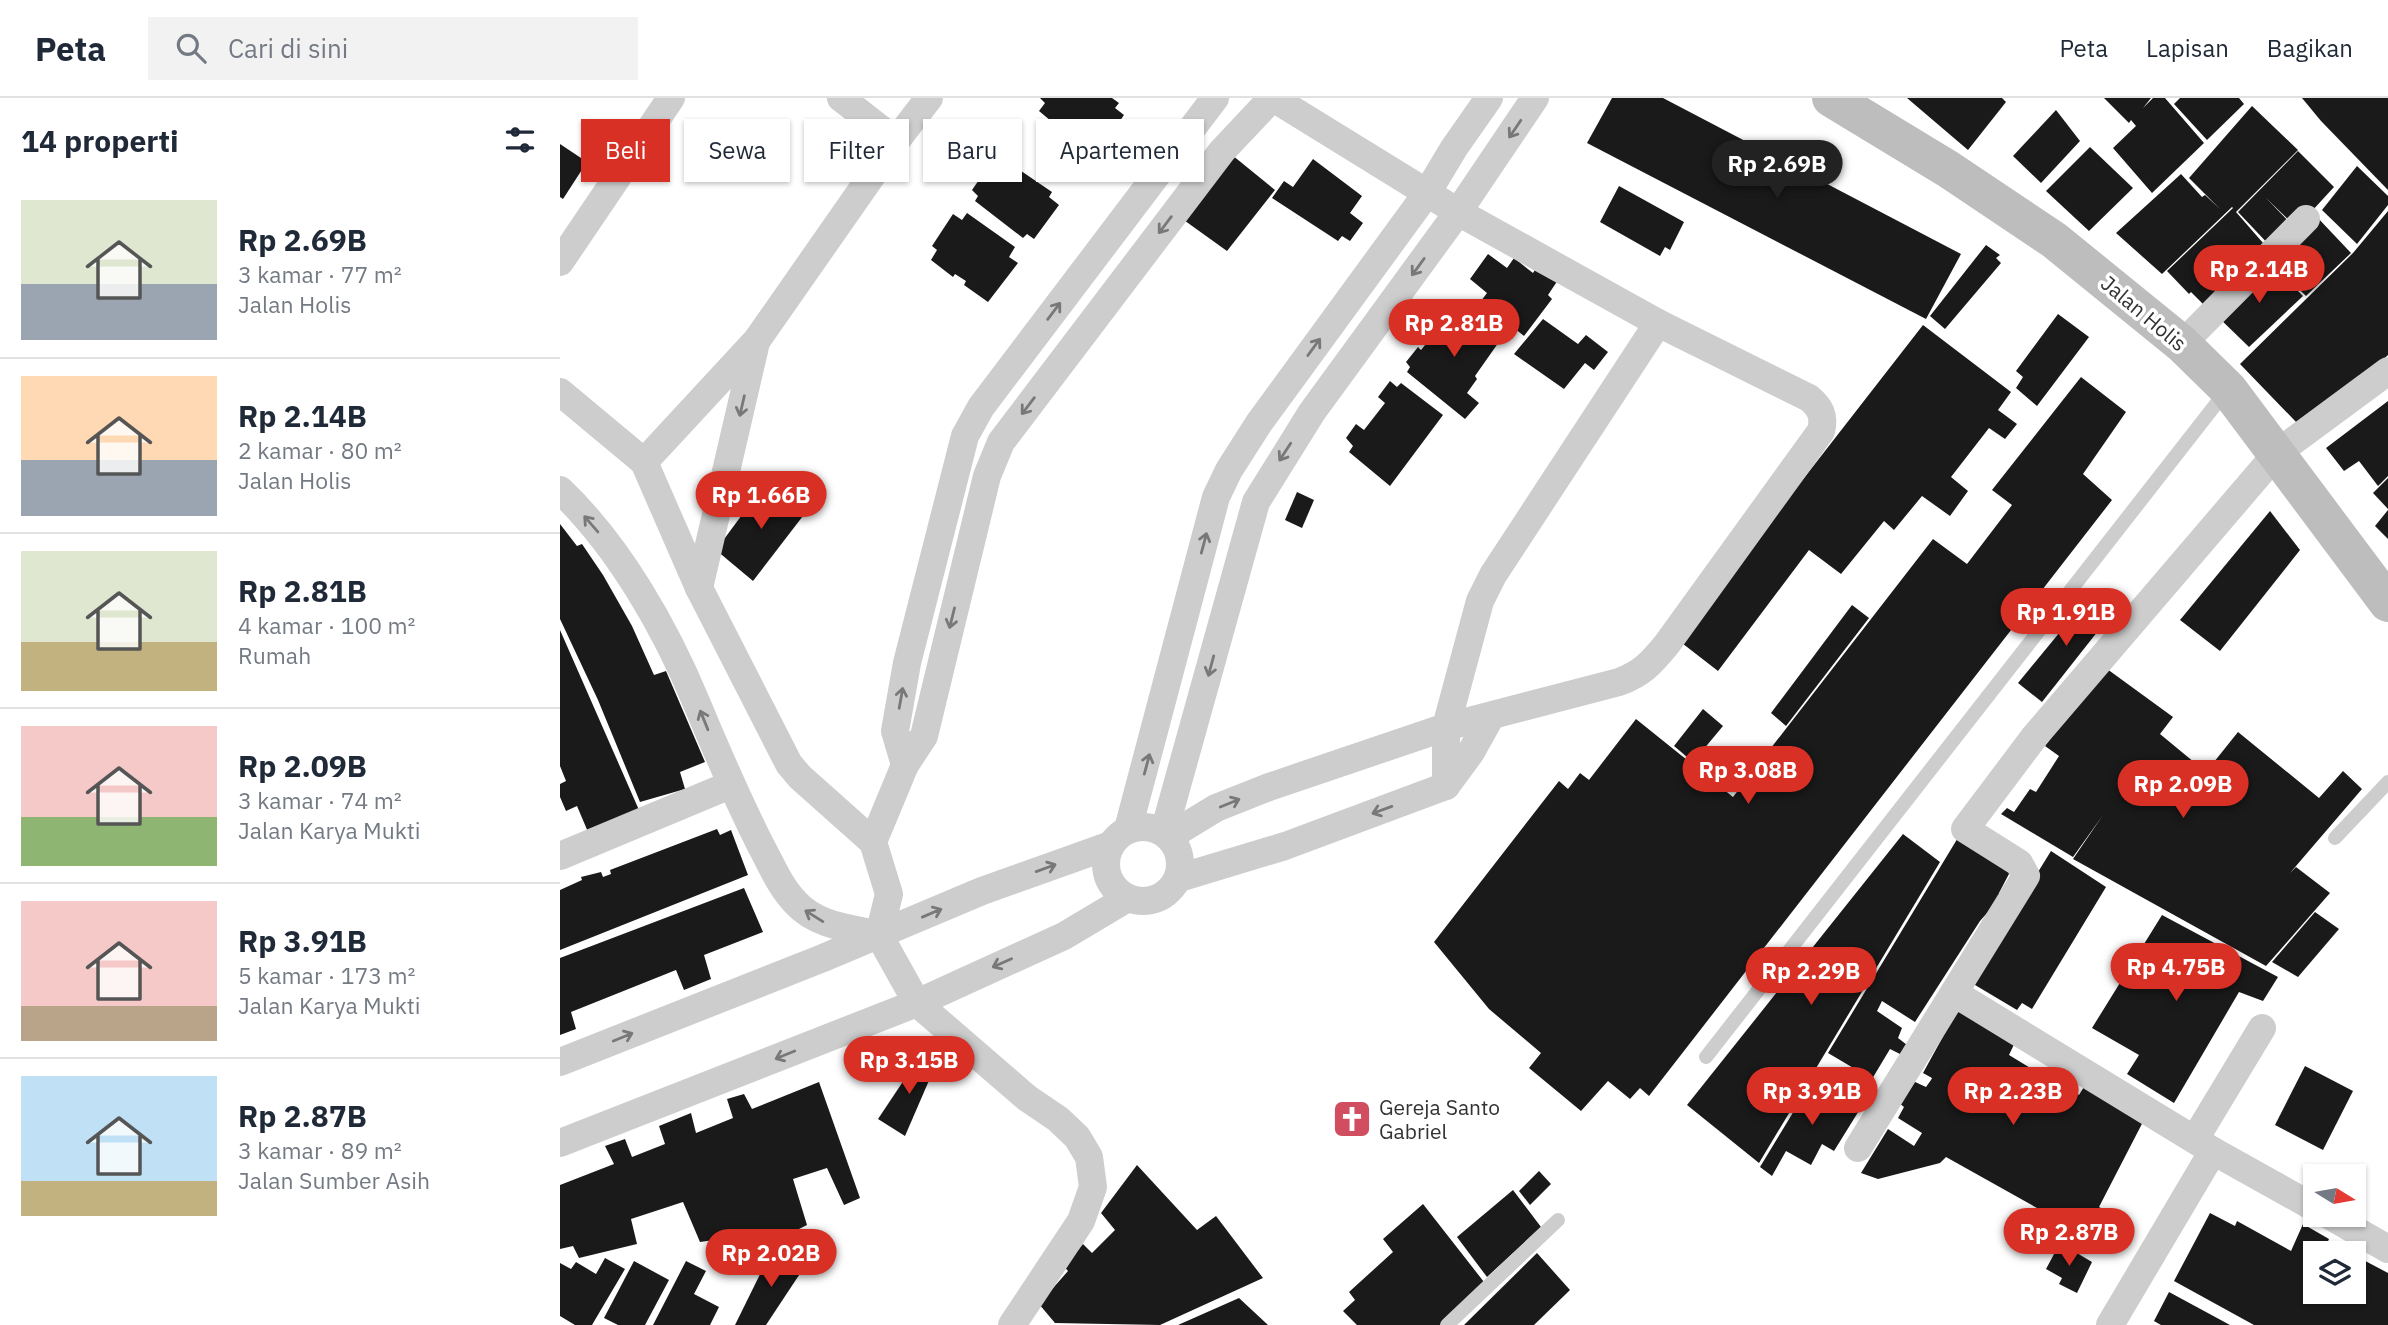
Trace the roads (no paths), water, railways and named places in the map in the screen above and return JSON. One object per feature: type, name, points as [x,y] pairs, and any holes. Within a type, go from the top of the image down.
[{"type":"street","points":[[560,262],[671,98]]},
{"type":"street","points":[[841,98],[868,119]]},
{"type":"street","points":[[909,124],[929,98]]},
{"type":"street","points":[[1199,119],[1215,98]]},
{"type":"street","points":[[873,842],[905,765],[924,736],[987,476],[1001,442],[1222,151],[1272,98],[1458,212],[1658,323],[1809,398],[1823,416],[1821,431],[1667,644],[1646,669],[1619,682],[1490,718],[1446,727],[1259,791],[1216,808],[1167,834]]},
{"type":"street","points":[[560,1062],[879,935],[982,891],[1119,837],[1146,826],[1167,834],[1181,858],[1179,878],[1170,891],[1156,900],[1141,902],[1126,899],[1111,884],[1105,864],[1119,837],[1220,488],[1259,423],[1427,192],[1489,98]]},
{"type":"street","points":[[1167,834],[1256,502],[1312,412],[1458,212],[1535,98]]},
{"type":"street","name":"Jalan Holis","points":[[1832,98],[1948,169],[2054,240],[2182,344],[2228,389],[2388,603]]},
{"type":"street","points":[[645,462],[757,340],[867,182]]},
{"type":"street","points":[[905,765],[895,731],[907,663],[965,436],[981,407],[1150,182]]},
{"type":"street","points":[[1187,182],[1194,187]]},
{"type":"street","points":[[2182,344],[2306,219]]},
{"type":"street","points":[[1446,786],[1446,727],[1476,614],[1493,575],[1658,323]]},
{"type":"street","points":[[699,589],[757,340]]},
{"type":"street","points":[[1858,1148],[2026,876],[2019,863],[1965,829],[2035,736],[2277,453],[2388,371]]},
{"type":"street","points":[[560,392],[645,462],[699,589],[789,764],[873,842],[889,894],[879,935],[917,1003],[1027,1098],[1058,1119],[1077,1137],[1089,1157],[1093,1187],[1081,1221],[1012,1325]]},
{"type":"street","points":[[956,466],[987,476]]},
{"type":"street","points":[[560,490],[609,545],[658,623],[695,699],[730,785],[778,878],[796,904],[821,921],[879,935]]},
{"type":"street","points":[[1179,878],[1285,846],[1446,786],[1471,752],[1490,718]]},
{"type":"street","points":[[562,851],[730,785]]},
{"type":"street","points":[[560,1143],[917,1003],[1064,936],[1126,899]]},
{"type":"street","points":[[1954,993],[2204,1145],[2303,1201]]},
{"type":"street","points":[[2110,1325],[2262,1028]]},
{"type":"street","points":[[2350,1227],[2388,1249]]},
{"type":"lane","points":[[1706,1057],[2228,389]]},
{"type":"lane","points":[[2335,838],[2388,782]]},
{"type":"lane","points":[[1447,1325],[1558,1220]]},
{"type":"place","name":"Gereja Santo Gabriel","points":[[1352,1119]]}]
